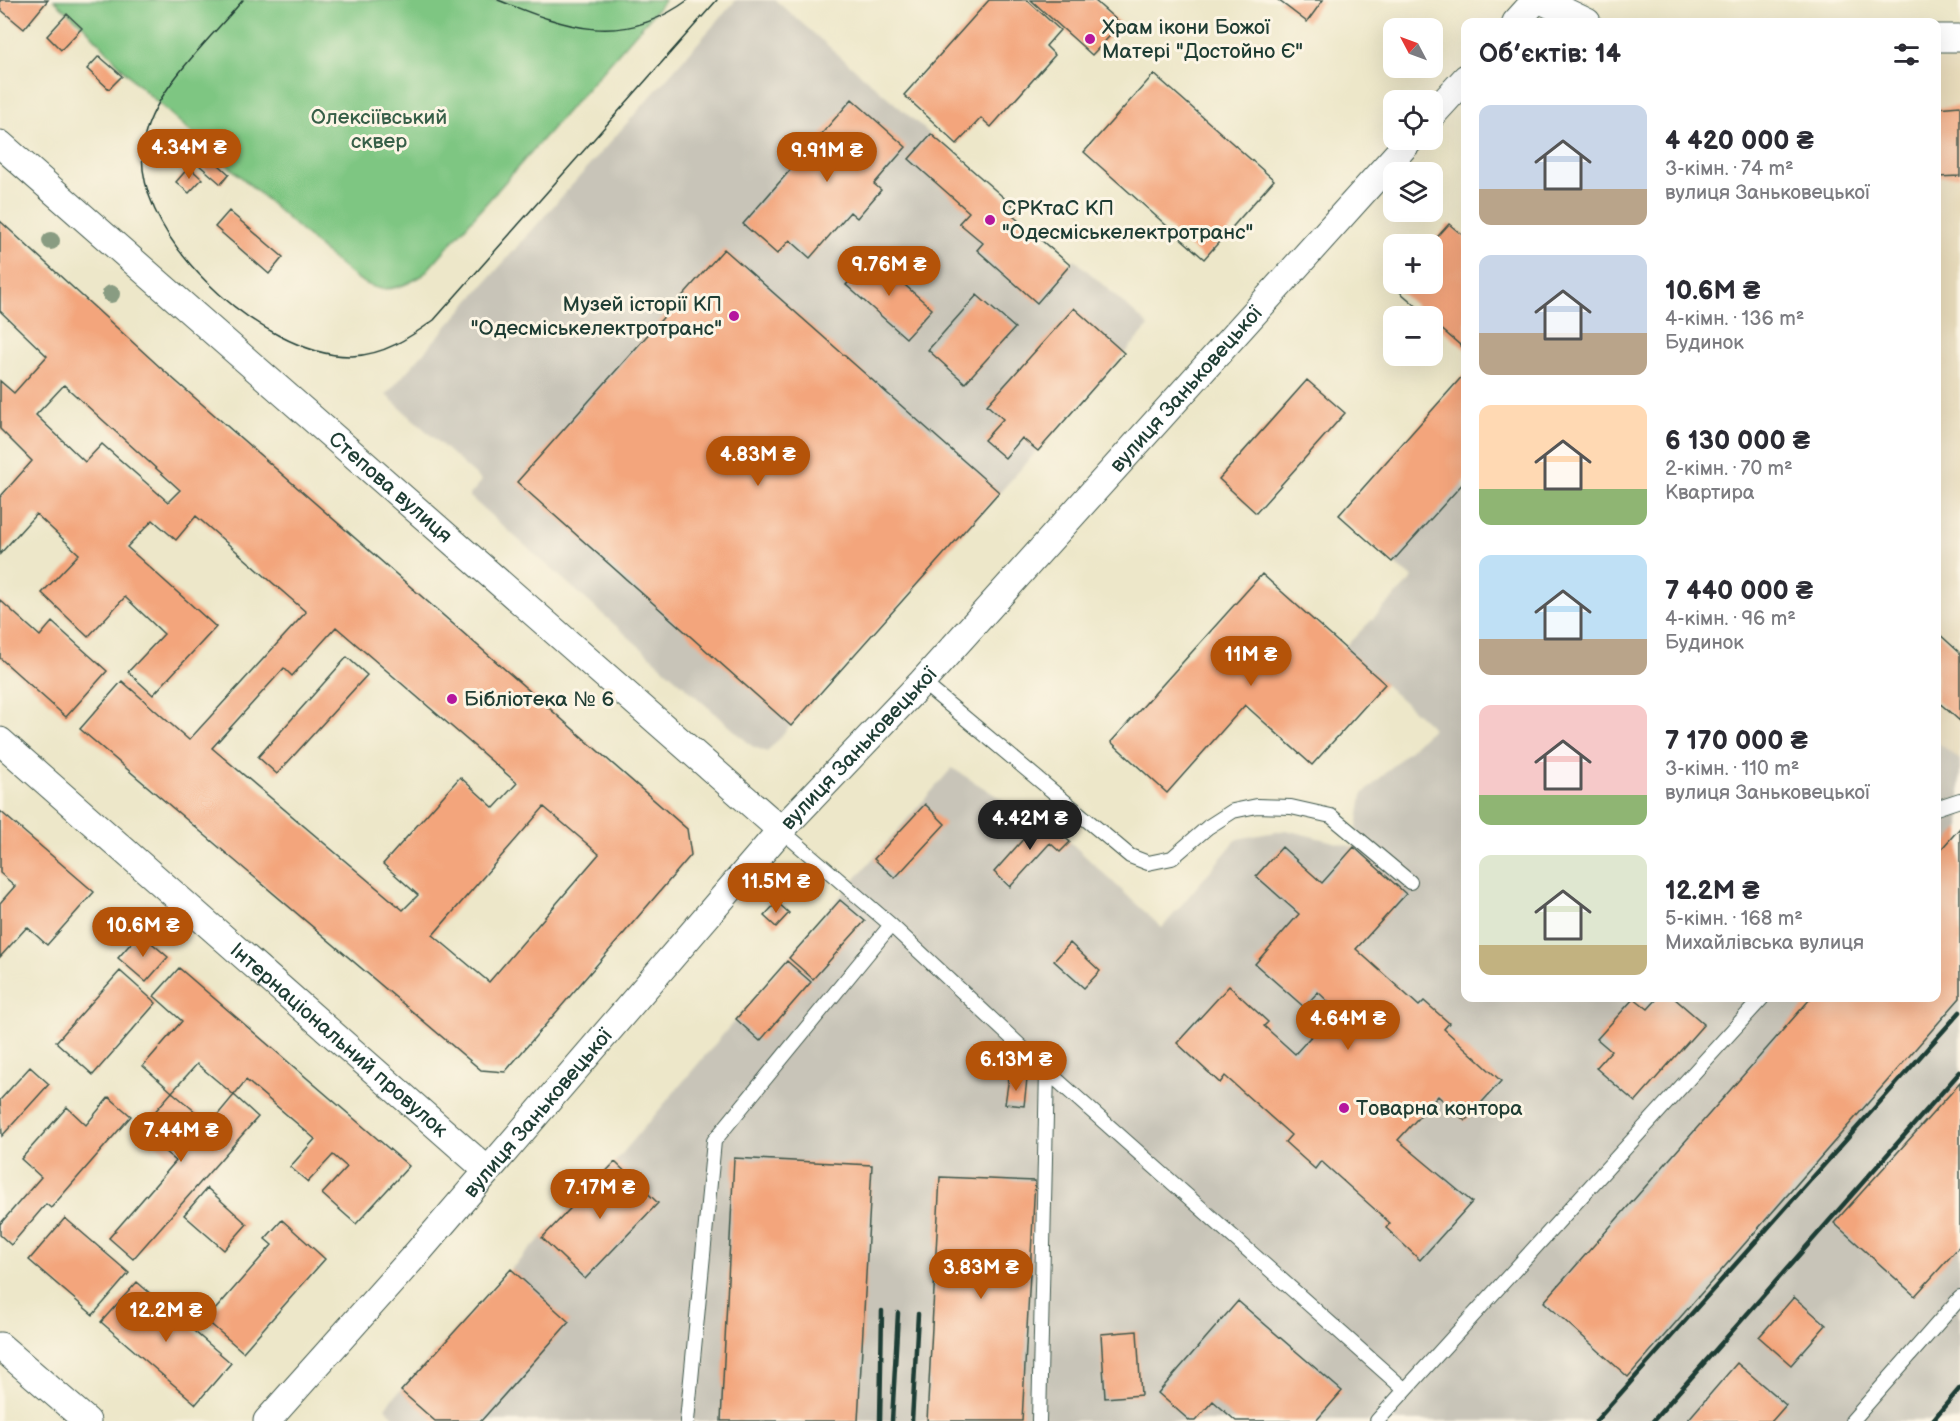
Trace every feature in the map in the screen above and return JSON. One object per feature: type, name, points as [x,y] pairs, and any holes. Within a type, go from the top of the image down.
[{"type":"street","points":[[1520,18],[1539,0],[1578,18]]},
{"type":"street","points":[[1941,38],[1960,38]]},
{"type":"street","points":[[1443,103],[1461,83]]},
{"type":"street","name":"Степова вулиця","points":[[0,144],[781,830]]},
{"type":"street","name":"вулиця Заньковецької","points":[[267,1421],[488,1171],[781,830],[922,682],[1401,150]]},
{"type":"street","name":"Інтернаціональний провулок","points":[[0,741],[488,1171]]},
{"type":"street","points":[[0,1346],[87,1421]]},
{"type":"lane","points":[[1539,0],[1554,18]]},
{"type":"lane","points":[[922,682],[1130,856],[1148,863],[1172,858],[1208,826],[1233,811],[1257,806],[1291,807],[1331,816],[1410,882]]},
{"type":"lane","points":[[1941,806],[1960,800]]},
{"type":"lane","points":[[781,830],[891,925],[1047,1071],[1404,1389]]},
{"type":"lane","points":[[687,1421],[714,1141],[891,925]]},
{"type":"lane","points":[[1377,1421],[1758,1002]]},
{"type":"lane","points":[[1039,1421],[1047,1071]]},
{"type":"lane","points":[[1852,1421],[1960,1298]]},
{"type":"shaded area","points":[[736,0],[775,0],[1018,210],[1014,216],[1069,265],[1074,259],[1149,326],[767,752],[752,746],[469,496],[482,481],[386,395]]},
{"type":"shaded area","points":[[1941,60],[1960,60],[1960,760],[1941,746]]},
{"type":"shaded area","points":[[1461,484],[1461,1002],[1941,1002],[1941,745],[1960,760],[1960,1421],[398,1421],[385,1407],[511,1269],[615,1162],[952,768],[1070,842],[1162,928],[1237,839],[1286,830],[1354,847],[1362,795],[1433,728],[1344,648],[1413,578],[1392,562]]},
{"type":"green space","name":"Олексіївський сквер","points":[[54,0],[665,0],[423,275],[398,287],[387,289],[368,285],[336,262],[135,82],[86,28]]},
{"type":"building","points":[[0,0],[48,0],[24,29],[0,9]]},
{"type":"building","points":[[989,0],[1027,0],[1060,30],[1046,46],[1055,55],[991,127],[981,118],[957,144],[904,95]]},
{"type":"building","name":"Храм ікони Божої Матері \"Достойно Є\"","points":[[1031,0],[1094,0],[1121,24],[1092,55]]},
{"type":"building","points":[[1278,0],[1323,0],[1307,22]]},
{"type":"building","points":[[67,14],[82,28],[61,50],[47,36]]},
{"type":"building","points":[[99,56],[122,76],[109,89],[87,69]]},
{"type":"building","points":[[1154,74],[1274,180],[1204,259],[1084,152]]},
{"type":"building","points":[[852,99],[906,147],[874,184],[881,190],[857,218],[850,212],[810,258],[790,240],[777,254],[743,224]]},
{"type":"building","points":[[1960,106],[1960,176],[1941,177],[1941,108]]},
{"type":"building","name":"СРКтаС КП \"Одесміськелектротранс\"","points":[[931,134],[1018,210],[1013,216],[1070,265],[1037,303],[977,250],[983,243],[959,223],[969,212],[909,159]]},
{"type":"building","points":[[200,148],[229,174],[221,184],[191,158]]},
{"type":"building","points":[[189,167],[202,179],[189,193],[176,182]]},
{"type":"building","points":[[229,211],[283,257],[269,274],[215,227]]},
{"type":"building","points":[[0,221],[162,369],[687,829],[691,855],[505,1072],[481,1070],[80,729],[122,681],[189,740],[306,612],[196,516],[176,540],[153,520],[127,547],[216,627],[153,695],[128,672],[164,634],[125,597],[88,637],[42,593],[79,554],[36,514],[0,554],[0,497],[32,461],[0,429],[0,381],[14,393],[47,356],[0,311]],"holes":[[[64,385],[180,490],[168,502],[102,444],[85,462],[36,415]],[[336,627],[517,783],[494,808],[460,777],[383,864],[418,895],[403,910],[212,748],[284,668],[292,676]],[[544,807],[599,854],[489,982],[433,935]]]},
{"type":"building","points":[[1449,224],[1461,234],[1461,346],[1443,330],[1443,306],[1416,306],[1402,294],[1443,294],[1443,234],[1440,234]]},
{"type":"building","points":[[724,249],[999,492],[791,726],[517,482]]},
{"type":"building","points":[[872,256],[932,309],[906,338],[846,285]]},
{"type":"building","points":[[977,295],[1015,328],[965,383],[928,350]]},
{"type":"building","points":[[1074,308],[1124,353],[1038,451],[1022,438],[1005,458],[984,440],[1003,419],[987,405]]},
{"type":"building","points":[[1461,378],[1461,486],[1392,562],[1339,515]]},
{"type":"building","points":[[1307,380],[1345,413],[1256,513],[1219,479]]},
{"type":"building","points":[[1262,574],[1385,684],[1312,765],[1245,705],[1167,793],[1111,742]]},
{"type":"building","points":[[0,600],[40,636],[52,622],[107,671],[66,717],[0,658]]},
{"type":"building","points":[[1941,636],[1960,653],[1960,721],[1941,704]]},
{"type":"building","points":[[347,657],[367,675],[277,774],[258,757]]},
{"type":"building","points":[[925,804],[945,824],[895,878],[874,859]]},
{"type":"building","points":[[0,811],[94,892],[47,945],[27,927],[0,957],[0,903],[15,886],[0,873]]},
{"type":"building","points":[[1043,817],[1070,842],[1060,852],[1050,843],[1010,887],[994,872]]},
{"type":"building","points":[[1960,828],[1960,998],[1628,1377],[1544,1302],[1807,1002],[1941,1002],[1941,849]]},
{"type":"building","name":"Товарна контора","points":[[1282,847],[1322,883],[1354,847],[1406,894],[1356,949],[1419,1006],[1424,1001],[1449,1023],[1444,1029],[1501,1081],[1465,1121],[1438,1096],[1398,1140],[1472,1202],[1420,1260],[1386,1228],[1390,1223],[1321,1161],[1315,1169],[1285,1142],[1291,1135],[1225,1076],[1220,1083],[1177,1043],[1229,986],[1268,1022],[1264,1026],[1295,1054],[1336,1009],[1318,992],[1304,1007],[1255,964],[1299,914],[1256,876]]},
{"type":"building","points":[[840,900],[865,921],[813,979],[789,958]]},
{"type":"building","points":[[777,902],[789,913],[776,927],[764,916]]},
{"type":"building","points":[[140,933],[168,957],[146,982],[118,958]]},
{"type":"building","points":[[1070,943],[1100,971],[1084,988],[1054,961]]},
{"type":"building","points":[[787,961],[811,982],[760,1041],[736,1019]]},
{"type":"building","points":[[179,968],[409,1166],[356,1224],[322,1194],[347,1167],[333,1155],[308,1182],[290,1167],[315,1139],[246,1080],[234,1095],[197,1064],[172,1092],[143,1066],[182,1021],[154,996]]},
{"type":"building","points":[[120,971],[156,1003],[93,1075],[56,1042]]},
{"type":"building","points":[[1630,1002],[1639,1002],[1648,1009],[1654,1002],[1679,1002],[1704,1024],[1635,1102],[1596,1068],[1611,1051],[1597,1039]]},
{"type":"building","points":[[30,1067],[49,1084],[2,1136],[0,1100]]},
{"type":"building","points":[[1009,1077],[1027,1079],[1024,1106],[1005,1104]]},
{"type":"building","points":[[1960,1083],[1960,1246],[1915,1296],[1834,1223]]},
{"type":"building","points":[[172,1092],[210,1124],[234,1095],[258,1117],[133,1259],[109,1238],[176,1161],[139,1130]]},
{"type":"building","points":[[109,1097],[131,1116],[51,1208],[46,1204],[11,1245],[0,1235],[0,1224],[41,1177],[21,1159],[67,1107],[86,1125]]},
{"type":"building","points":[[734,1158],[872,1165],[858,1421],[721,1421]]},
{"type":"building","points":[[615,1162],[658,1203],[585,1279],[542,1238]]},
{"type":"building","points":[[940,1177],[1035,1181],[1022,1421],[927,1421]]},
{"type":"building","points":[[207,1188],[247,1224],[224,1250],[184,1215]]},
{"type":"building","points":[[65,1218],[129,1273],[93,1315],[29,1260]]},
{"type":"building","points":[[282,1220],[325,1259],[243,1352],[206,1320],[272,1245],[265,1239]]},
{"type":"building","points":[[511,1269],[569,1322],[481,1421],[435,1421],[401,1391]]},
{"type":"building","points":[[137,1282],[231,1363],[196,1404],[101,1322]]},
{"type":"building","points":[[1794,1297],[1826,1325],[1791,1365],[1759,1337]]},
{"type":"building","points":[[1238,1301],[1342,1391],[1316,1421],[1236,1421],[1213,1401],[1195,1421],[1190,1421],[1158,1393]]},
{"type":"building","points":[[1137,1331],[1141,1395],[1105,1398],[1101,1334]]},
{"type":"building","points":[[1737,1363],[1786,1405],[1772,1421],[1687,1421]]},
{"type":"tram line","points":[[243,0],[186,64],[161,99],[151,117],[145,135],[143,172],[155,209],[176,247],[206,282],[241,312],[279,336],[317,351],[352,356],[385,349],[406,339],[434,320],[717,0]]},
{"type":"tram line","points":[[498,0],[548,19],[594,29],[617,29],[640,25],[688,0]]},
{"type":"railway","points":[[1596,1421],[1960,1012]]},
{"type":"railway","points":[[1653,1421],[1960,1072]]},
{"type":"railway","points":[[880,1421],[882,1311]]},
{"type":"railway","points":[[892,1421],[898,1313]]},
{"type":"railway","points":[[912,1421],[918,1314]]},
{"type":"railway","points":[[1932,1421],[1960,1388]]},
{"type":"place","name":"Храм ікони Божої Матері \"Достойно Є\"","points":[[1090,39]]},
{"type":"place","name":"СРКтаС КП \"Одесміськелектротранс\"","points":[[990,220]]},
{"type":"place","name":"Музей історії КП \"Одесміськелектротранс\"","points":[[734,316]]},
{"type":"place","name":"Бібліотека № 6","points":[[452,699]]},
{"type":"place","name":"Товарна контора","points":[[1344,1108]]}]
